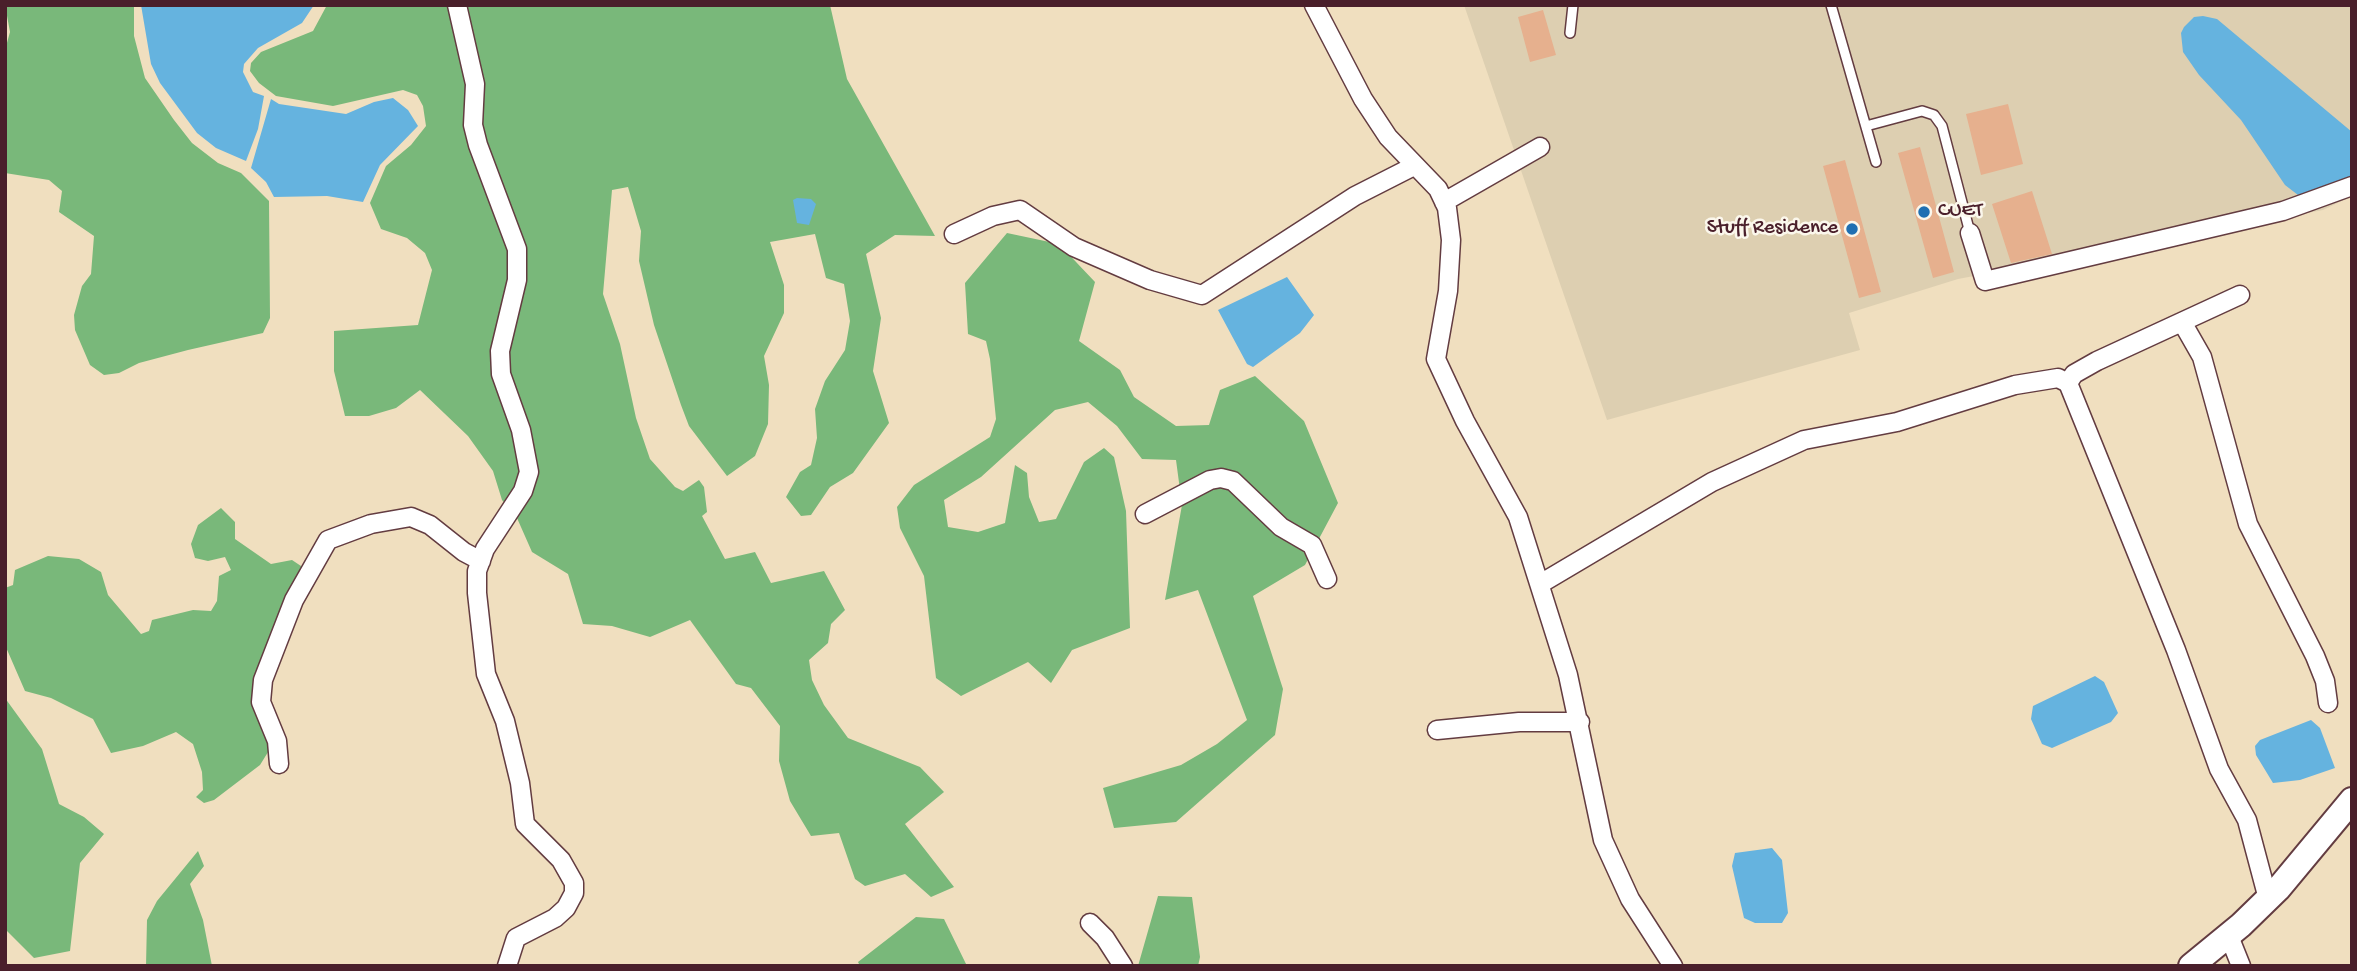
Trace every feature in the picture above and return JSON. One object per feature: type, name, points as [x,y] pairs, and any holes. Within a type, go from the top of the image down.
[{"type":"main road","points":[[2191,966],[2229,936],[2268,899],[2352,800]]},
{"type":"street","points":[[457,5],[475,84],[473,125],[517,249],[517,279],[500,351],[501,374],[521,430],[529,472],[523,491],[485,549],[481,561],[477,593],[488,685],[505,721],[520,783],[525,824],[561,860],[574,883],[566,908],[555,918],[516,938],[507,966]]},
{"type":"street","points":[[1314,5],[1363,99],[1388,136],[1438,189],[1444,202],[1451,240],[1448,291],[1436,359],[1460,411],[1518,517],[1580,722],[1603,840],[1630,899],[1671,963],[1652,966]]},
{"type":"street","points":[[1444,202],[1540,147]]},
{"type":"street","points":[[954,234],[993,216],[1020,210],[1074,247],[1150,279],[1202,295],[1354,196],[1414,166]]},
{"type":"street","points":[[1970,233],[1985,281],[2283,211],[2352,186]]},
{"type":"street","points":[[2068,383],[2074,374],[2097,361],[2240,295]]},
{"type":"street","points":[[2182,322],[2202,357],[2248,524],[2315,656],[2325,681],[2328,703]]},
{"type":"street","points":[[1540,584],[1712,482],[1804,440],[1897,422],[2015,385],[2058,378],[2068,383],[2176,650],[2219,769],[2247,820],[2258,873],[2268,899]]},
{"type":"street","points":[[1145,514],[1210,480],[1221,478],[1233,481],[1281,527],[1312,545],[1327,579]]},
{"type":"street","points":[[279,764],[277,741],[260,692],[277,638],[294,600],[328,540],[371,524],[411,517],[430,525],[464,552],[481,561]]},
{"type":"street","points":[[1437,730],[1519,722],[1580,722]]},
{"type":"street","points":[[1090,923],[1105,938],[1123,966]]},
{"type":"street","points":[[2229,936],[2241,966]]},
{"type":"lane","points":[[1570,33],[1573,5]]},
{"type":"lane","points":[[1831,5],[1876,162]]},
{"type":"lane","points":[[1866,126],[1922,111],[1934,115],[1942,126],[1970,233]]},
{"type":"shaded area","name":"CUET","points":[[1464,5],[2352,5],[2352,196],[2323,210],[1958,279],[1849,313],[1860,350],[1607,420]]},
{"type":"green space","points":[[5,5],[134,5],[134,36],[145,78],[192,143],[218,163],[241,173],[269,201],[270,318],[263,333],[139,363],[119,373],[104,375],[90,365],[75,330],[74,315],[82,286],[91,274],[94,236],[59,212],[62,191],[49,180],[5,173],[5,50],[10,32]]},
{"type":"green space","points":[[327,5],[830,5],[847,79],[935,236],[895,235],[866,254],[881,318],[873,371],[889,423],[853,473],[830,487],[811,515],[801,516],[786,497],[800,472],[811,465],[817,438],[815,409],[825,381],[845,350],[850,321],[844,284],[826,278],[815,234],[770,242],[784,285],[784,313],[764,356],[769,385],[768,424],[755,456],[727,476],[689,426],[681,405],[654,325],[639,261],[641,231],[628,187],[612,190],[603,294],[620,344],[636,418],[650,459],[675,487],[683,491],[699,480],[704,487],[707,512],[702,516],[725,559],[755,552],[771,583],[824,571],[845,610],[831,624],[828,643],[809,660],[812,680],[824,705],[848,738],[920,767],[944,792],[905,824],[954,887],[931,897],[905,874],[865,886],[855,879],[839,833],[811,836],[790,801],[779,761],[780,726],[751,688],[736,684],[690,620],[650,637],[612,626],[583,624],[568,574],[532,552],[517,518],[502,500],[493,471],[468,436],[420,390],[396,408],[369,416],[345,416],[334,371],[334,331],[418,325],[432,270],[425,253],[407,238],[381,229],[370,203],[386,166],[411,145],[426,126],[423,106],[417,95],[403,90],[333,106],[276,96],[259,83],[250,71],[251,63],[261,52],[313,31]]},
{"type":"green space","points":[[1007,233],[1059,244],[1095,282],[1079,341],[1120,370],[1134,397],[1176,426],[1209,425],[1220,390],[1255,376],[1304,421],[1338,503],[1305,565],[1253,596],[1283,689],[1275,735],[1176,822],[1114,828],[1103,788],[1181,765],[1217,744],[1247,720],[1198,590],[1165,600],[1182,505],[1176,460],[1142,459],[1117,426],[1088,402],[1055,410],[981,477],[944,500],[948,527],[978,532],[1005,523],[1015,465],[1027,473],[1029,497],[1039,522],[1056,519],[1084,462],[1104,448],[1114,457],[1126,511],[1130,628],[1072,650],[1051,683],[1028,662],[961,696],[936,678],[924,576],[900,528],[897,507],[914,485],[990,437],[996,419],[990,359],[986,341],[968,334],[965,283]]},
{"type":"green space","points":[[221,508],[235,522],[235,539],[271,564],[292,560],[304,568],[261,682],[278,736],[260,765],[214,800],[204,803],[196,797],[203,790],[202,772],[193,744],[176,732],[143,746],[111,753],[93,719],[51,698],[25,691],[5,645],[5,588],[13,585],[15,570],[48,556],[79,559],[101,572],[108,595],[141,634],[149,631],[152,620],[193,610],[211,611],[217,601],[219,576],[231,570],[225,557],[208,561],[195,558],[191,544],[198,525]]},
{"type":"green space","points":[[5,698],[42,749],[59,804],[84,817],[104,834],[80,863],[70,951],[34,958],[5,929]]},
{"type":"green space","points":[[198,851],[204,866],[190,884],[203,920],[212,966],[146,966],[147,920],[157,901]]},
{"type":"green space","points":[[1158,896],[1192,897],[1200,957],[1198,966],[1138,966]]},
{"type":"green space","points":[[916,917],[944,919],[967,966],[860,966],[858,962]]},
{"type":"water","points":[[141,5],[314,5],[302,23],[258,48],[244,64],[243,72],[253,92],[264,96],[258,129],[246,161],[216,148],[197,133],[160,83],[151,64]]},
{"type":"water","points":[[2194,17],[2217,19],[2352,132],[2352,182],[2308,197],[2298,195],[2285,185],[2241,120],[2199,75],[2183,52],[2181,33],[2184,27]]},
{"type":"water","points":[[393,98],[408,110],[418,126],[380,165],[363,202],[327,196],[274,197],[266,182],[251,168],[271,99],[279,104],[346,114],[374,102]]},
{"type":"water","points":[[811,199],[816,204],[809,225],[797,223],[793,200]]},
{"type":"water","points":[[1287,277],[1314,315],[1300,333],[1253,367],[1247,364],[1218,310]]},
{"type":"water","points":[[2095,676],[2104,682],[2118,713],[2111,722],[2052,748],[2042,744],[2031,719],[2033,706]]},
{"type":"water","points":[[2311,720],[2320,728],[2335,768],[2300,780],[2273,783],[2256,755],[2255,746],[2260,740]]},
{"type":"water","points":[[1772,848],[1782,860],[1788,913],[1782,923],[1755,923],[1744,918],[1732,866],[1735,853]]},
{"type":"building","points":[[1543,10],[1556,55],[1530,62],[1518,17]]},
{"type":"building","points":[[2008,104],[2023,164],[1981,175],[1966,114]]},
{"type":"building","points":[[1920,147],[1954,272],[1933,278],[1898,153]]},
{"type":"building","name":"Stuff Residence","points":[[1845,160],[1881,292],[1859,298],[1823,166]]},
{"type":"building","points":[[2032,191],[2052,254],[2011,263],[1992,204]]},
{"type":"place","name":"CUET","points":[[1924,212]]},
{"type":"place","name":"Stuff Residence","points":[[1852,229]]}]
